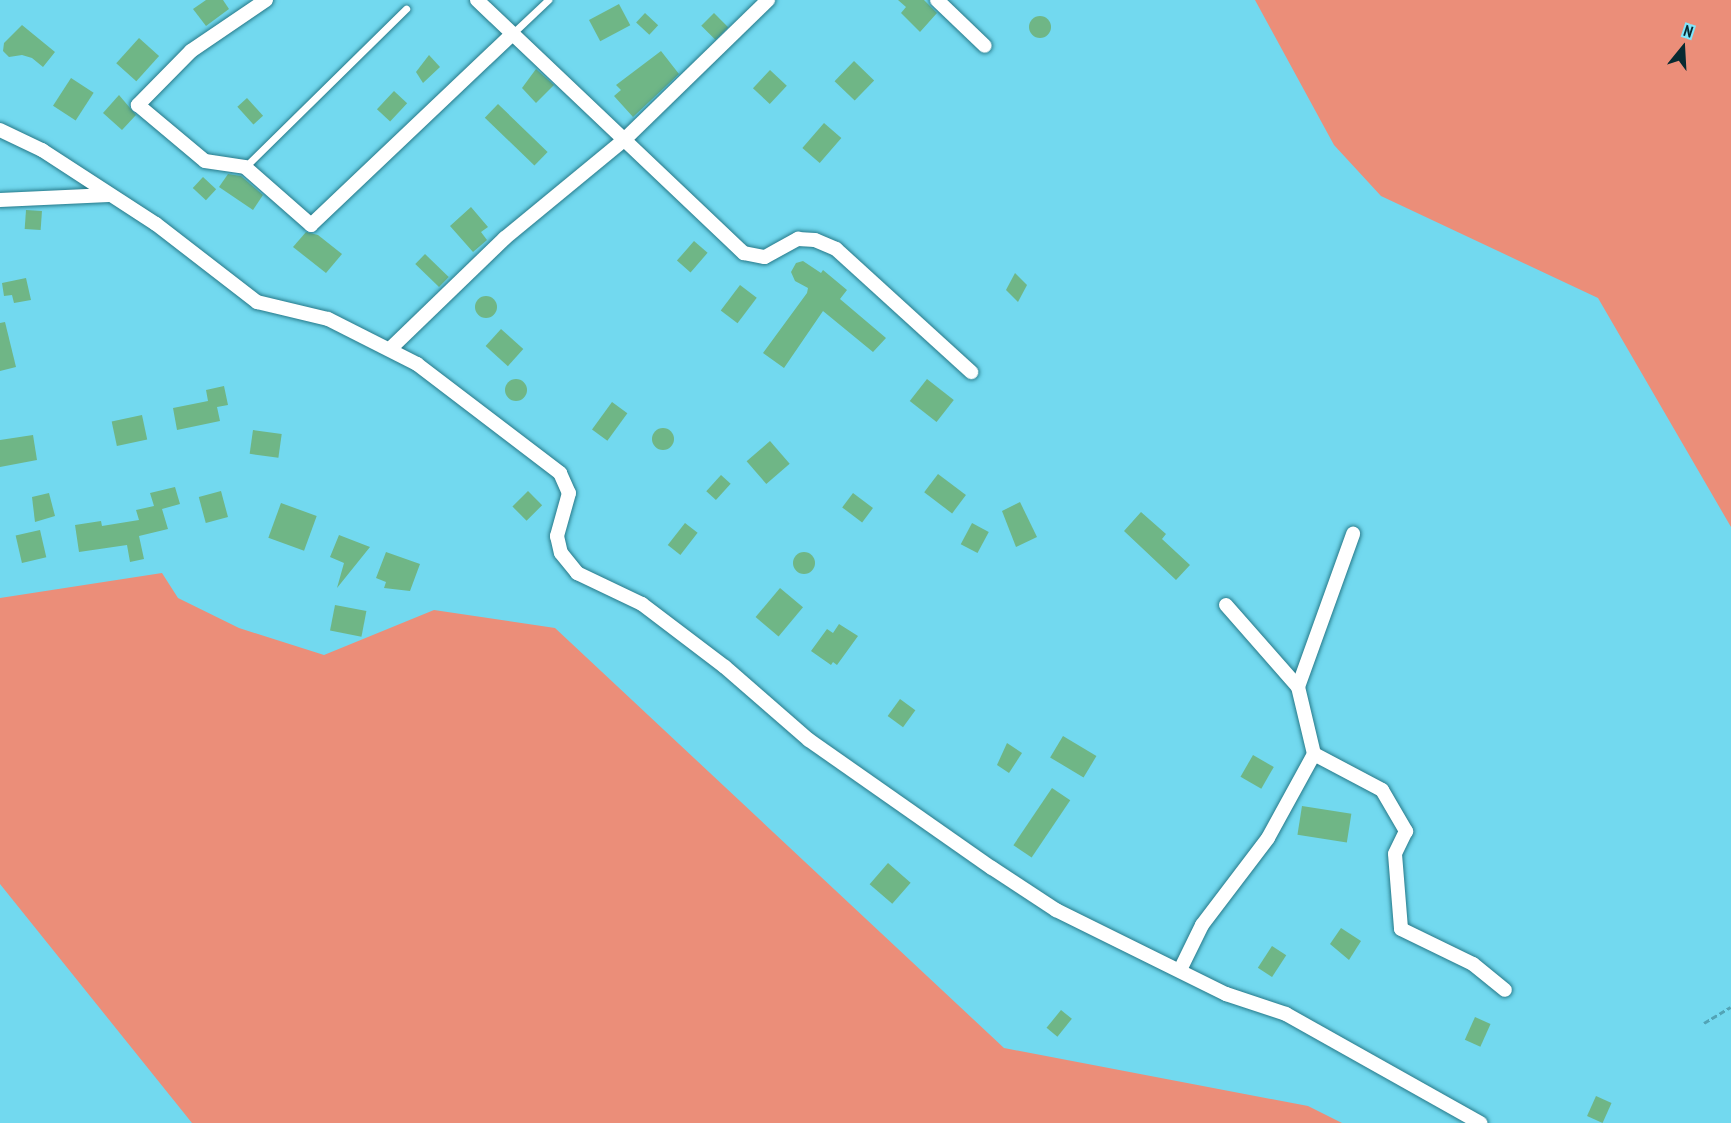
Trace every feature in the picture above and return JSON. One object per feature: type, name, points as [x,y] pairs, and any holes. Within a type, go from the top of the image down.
[{"type":"street","points":[[266,0],[191,51],[138,105],[205,161],[245,167],[311,225],[512,34]]},
{"type":"street","points":[[477,0],[744,253],[765,257],[798,239],[815,240],[836,249],[971,372]]},
{"type":"street","points":[[391,348],[505,238],[624,140],[768,0]]},
{"type":"street","points":[[937,0],[985,46]]},
{"type":"street","points":[[0,129],[42,150],[156,224],[257,302],[328,319],[391,348],[560,473],[569,493],[557,536],[561,553],[578,573],[642,604],[725,667],[809,740],[992,868],[1056,909],[1226,994],[1286,1014],[1480,1123]]},
{"type":"street","points":[[0,200],[109,195]]},
{"type":"street","points":[[1298,687],[1353,534]]},
{"type":"street","points":[[1180,970],[1202,925],[1268,838],[1314,754],[1298,687],[1226,605]]},
{"type":"street","points":[[1314,754],[1382,790],[1406,831],[1395,854],[1401,929],[1473,964],[1505,990]]},
{"type":"lane","points":[[512,34],[548,0]]},
{"type":"lane","points":[[245,167],[406,9]]},
{"type":"path","points":[[1704,1023],[1731,1007]]},
{"type":"shaded area","points":[[1255,0],[1731,0],[1731,527],[1598,298],[1381,196],[1334,145]]},
{"type":"shaded area","points":[[162,573],[178,598],[239,628],[324,655],[434,610],[555,628],[1004,1048],[1308,1106],[1342,1123],[192,1123],[0,884],[0,598]]},
{"type":"building","points":[[206,0],[223,0],[229,9],[206,26],[193,9]]},
{"type":"building","points":[[898,0],[924,0],[937,13],[920,32],[901,13],[906,7]]},
{"type":"building","points":[[619,4],[630,25],[600,41],[589,20]]},
{"type":"building","points":[[645,13],[658,25],[649,35],[636,23]]},
{"type":"building","points":[[714,13],[728,27],[715,40],[701,26]]},
{"type":"building","points":[[1040,16],[1048,19],[1051,27],[1048,35],[1040,38],[1032,35],[1029,27],[1032,19]]},
{"type":"building","points":[[22,25],[55,52],[43,67],[32,58],[22,55],[9,57],[3,51],[4,43]]},
{"type":"building","points":[[139,38],[159,56],[136,81],[116,63]]},
{"type":"building","points":[[661,51],[679,74],[633,117],[614,96],[621,90],[616,85]]},
{"type":"building","points":[[429,55],[440,67],[423,83],[416,72]]},
{"type":"building","points":[[854,61],[874,80],[855,101],[835,81]]},
{"type":"building","points":[[536,69],[554,85],[536,103],[522,88]]},
{"type":"building","points":[[770,70],[787,86],[770,104],[753,88]]},
{"type":"building","points":[[71,78],[94,93],[76,120],[53,106]]},
{"type":"building","points":[[394,91],[407,103],[390,122],[377,109]]},
{"type":"building","points":[[119,95],[136,115],[122,130],[103,113]]},
{"type":"building","points":[[247,98],[263,116],[253,125],[237,107]]},
{"type":"building","points":[[498,104],[548,152],[534,166],[485,118]]},
{"type":"building","points":[[824,123],[841,138],[820,163],[802,148]]},
{"type":"building","points":[[228,174],[241,176],[263,195],[253,210],[219,187]]},
{"type":"building","points":[[203,177],[216,189],[206,200],[193,188]]},
{"type":"building","points":[[471,207],[488,227],[481,232],[487,240],[473,252],[450,226]]},
{"type":"building","points":[[26,210],[42,211],[41,230],[25,229]]},
{"type":"building","points":[[306,232],[318,235],[342,254],[326,273],[293,247]]},
{"type":"building","points":[[694,241],[708,253],[691,272],[677,261]]},
{"type":"building","points":[[425,254],[449,277],[439,287],[415,264]]},
{"type":"building","points":[[803,261],[821,273],[823,270],[847,290],[840,299],[886,338],[873,352],[823,311],[784,368],[763,353],[807,293],[808,288],[795,281],[791,272],[796,263]]},
{"type":"building","points":[[1015,273],[1027,285],[1018,302],[1006,290]]},
{"type":"building","points":[[26,278],[31,300],[14,303],[12,295],[4,296],[2,283]]},
{"type":"building","points":[[740,285],[757,298],[738,323],[721,311]]},
{"type":"building","points":[[486,296],[494,299],[497,307],[494,315],[486,318],[478,315],[475,307],[478,299]]},
{"type":"building","points":[[5,322],[16,367],[0,371],[0,323]]},
{"type":"building","points":[[501,329],[523,349],[508,366],[486,346]]},
{"type":"building","points":[[516,379],[524,382],[527,390],[524,398],[516,401],[508,398],[505,390],[508,382]]},
{"type":"building","points":[[927,379],[954,400],[937,422],[910,401]]},
{"type":"building","points":[[224,386],[228,405],[217,407],[220,421],[177,430],[173,408],[208,401],[206,390]]},
{"type":"building","points":[[612,402],[627,413],[607,441],[592,430]]},
{"type":"building","points":[[142,415],[147,439],[117,446],[112,421]]},
{"type":"building","points":[[663,428],[671,431],[674,439],[671,447],[663,450],[655,447],[652,439],[655,431]]},
{"type":"building","points":[[253,430],[282,434],[278,458],[250,454]]},
{"type":"building","points":[[33,435],[37,460],[0,467],[0,440]]},
{"type":"building","points":[[770,441],[790,464],[766,484],[747,461]]},
{"type":"building","points":[[938,474],[966,495],[952,513],[924,492]]},
{"type":"building","points":[[721,475],[731,484],[716,500],[706,491]]},
{"type":"building","points":[[175,487],[180,504],[162,509],[168,529],[139,536],[144,559],[130,562],[127,545],[79,552],[75,525],[101,521],[102,526],[139,520],[136,510],[154,506],[150,493]]},
{"type":"building","points":[[221,491],[228,517],[206,523],[199,497]]},
{"type":"building","points":[[528,491],[542,505],[527,521],[512,507]]},
{"type":"building","points":[[49,493],[55,516],[35,522],[32,497]]},
{"type":"building","points":[[853,493],[873,508],[862,522],[842,507]]},
{"type":"building","points":[[1020,502],[1037,537],[1016,547],[1002,511]]},
{"type":"building","points":[[281,503],[317,516],[304,551],[268,538]]},
{"type":"building","points":[[1141,512],[1166,534],[1162,539],[1190,565],[1176,580],[1124,531]]},
{"type":"building","points":[[685,523],[698,533],[680,555],[668,545]]},
{"type":"building","points":[[972,523],[989,532],[978,553],[961,544]]},
{"type":"building","points":[[40,530],[46,557],[22,563],[16,536]]},
{"type":"building","points":[[339,535],[370,547],[337,588],[344,563],[330,557]]},
{"type":"building","points":[[386,552],[420,564],[410,591],[384,588],[386,582],[376,578]]},
{"type":"building","points":[[804,552],[812,555],[815,563],[812,571],[804,574],[796,571],[793,563],[796,555]]},
{"type":"building","points":[[780,588],[803,607],[779,636],[756,617]]},
{"type":"building","points":[[335,605],[366,611],[361,637],[330,631]]},
{"type":"building","points":[[839,624],[858,636],[837,665],[833,662],[831,665],[811,651],[827,629],[833,633]]},
{"type":"building","points":[[900,699],[915,710],[903,727],[888,716]]},
{"type":"building","points":[[1063,736],[1096,756],[1084,778],[1050,757]]},
{"type":"building","points":[[1007,743],[1022,753],[1009,773],[997,765]]},
{"type":"building","points":[[1253,755],[1274,767],[1261,789],[1240,777]]},
{"type":"building","points":[[1052,788],[1070,800],[1032,858],[1013,845]]},
{"type":"building","points":[[1302,806],[1351,814],[1347,842],[1297,835]]},
{"type":"building","points":[[888,863],[911,883],[892,904],[870,884]]},
{"type":"building","points":[[1341,928],[1361,941],[1349,960],[1330,944]]},
{"type":"building","points":[[1272,946],[1286,955],[1272,977],[1258,968]]},
{"type":"building","points":[[1061,1010],[1072,1019],[1057,1037],[1047,1028]]},
{"type":"building","points":[[1475,1017],[1491,1024],[1480,1047],[1465,1040]]},
{"type":"building","points":[[1596,1096],[1612,1103],[1603,1123],[1587,1116]]}]
